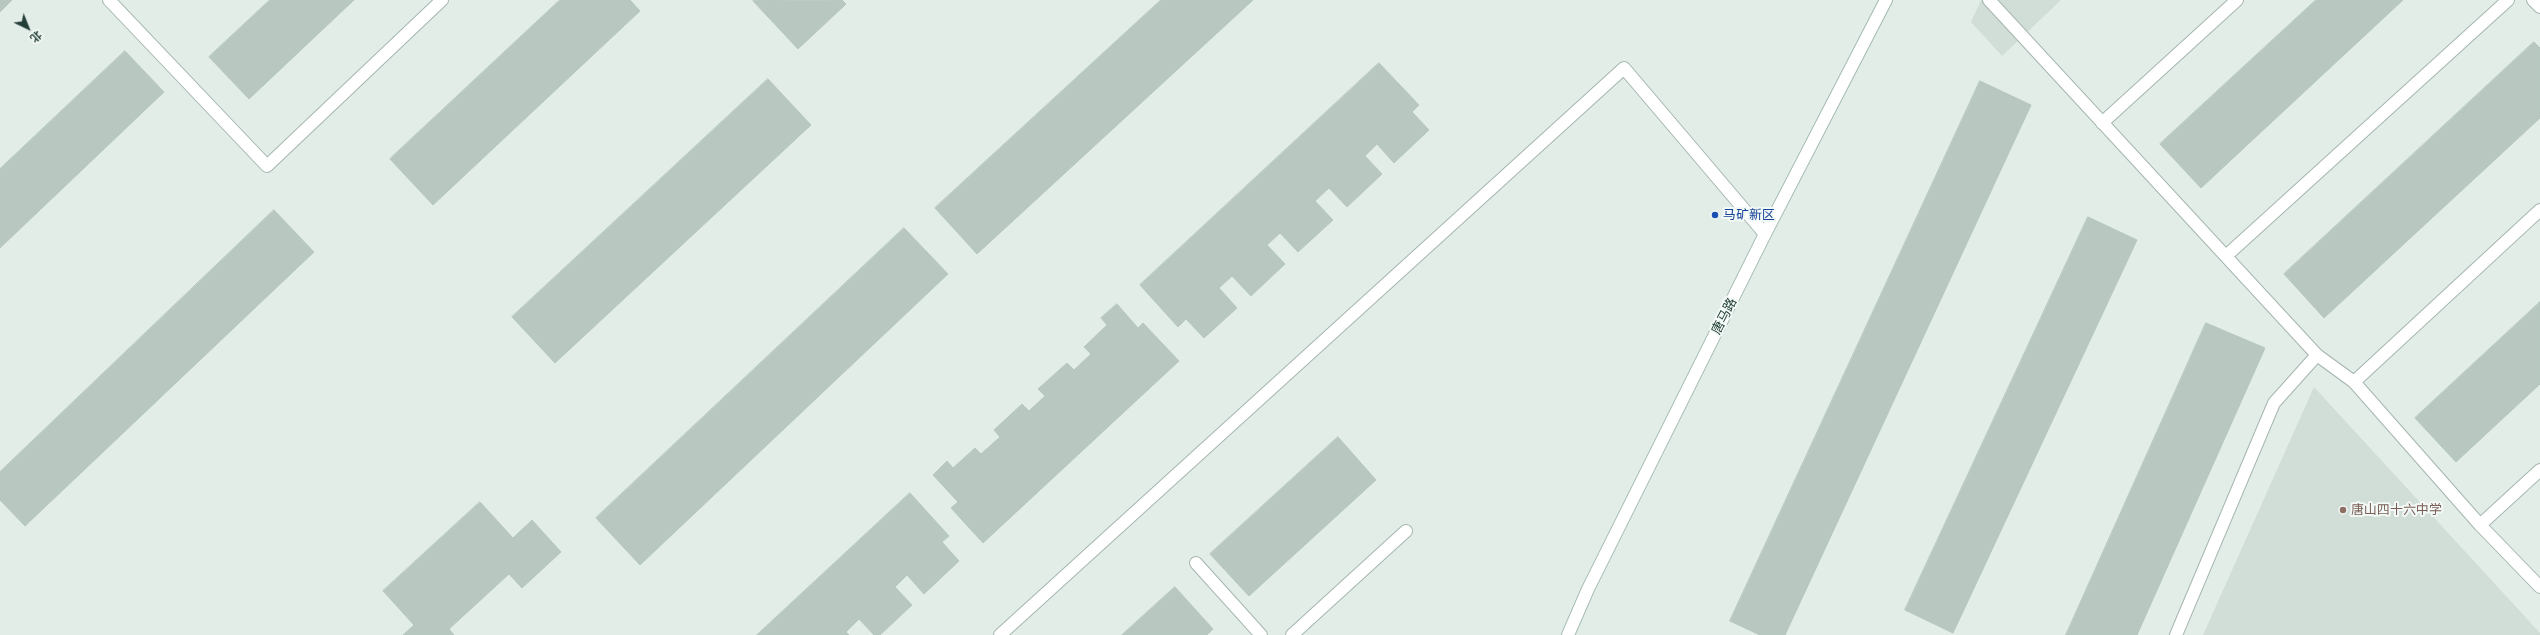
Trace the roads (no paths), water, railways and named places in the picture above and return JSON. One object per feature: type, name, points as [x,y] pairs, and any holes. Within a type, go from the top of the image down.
[{"type":"street","points":[[109,0],[267,166],[442,0]]},
{"type":"street","name":"唐马路","points":[[1568,635],[1588,589],[1765,234],[1886,0]]},
{"type":"street","points":[[1989,0],[2317,355],[2354,382],[2480,525],[2540,587]]},
{"type":"street","points":[[2102,123],[2237,0]]},
{"type":"street","points":[[2226,256],[2508,0]]},
{"type":"street","points":[[2533,0],[2540,7]]},
{"type":"street","points":[[1000,635],[1624,68],[1765,234]]},
{"type":"street","points":[[2354,382],[2540,210]]},
{"type":"street","points":[[2176,635],[2274,403],[2317,355]]},
{"type":"street","points":[[2480,525],[2540,470]]},
{"type":"street","points":[[1292,635],[1406,531]]},
{"type":"street","points":[[1196,563],[1261,635]]},
{"type":"place","name":"马矿新区","points":[[1715,215]]},
{"type":"place","name":"唐山四十六中学","points":[[2343,510]]}]
